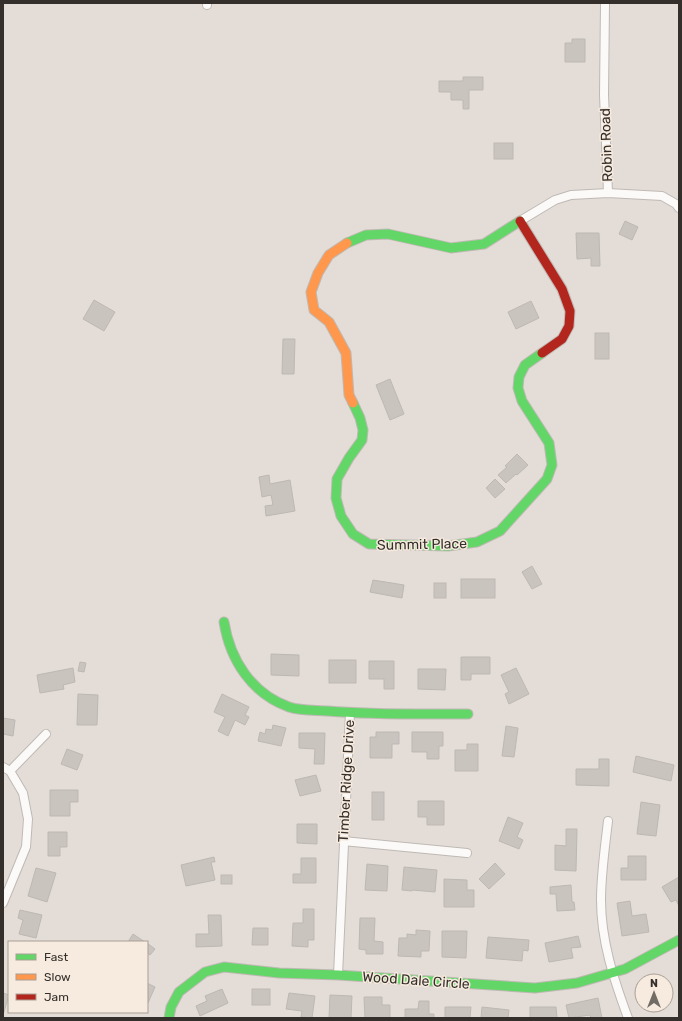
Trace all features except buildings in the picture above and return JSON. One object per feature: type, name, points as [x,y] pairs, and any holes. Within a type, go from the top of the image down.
[{"type":"street","name":"Robin Road","points":[[520,221],[555,200],[571,196],[608,194],[604,109],[604,3]]},
{"type":"street","points":[[608,194],[662,196],[676,204],[679,208]]},
{"type":"street","name":"Summit Place","points":[[520,221],[562,289],[570,311],[569,326],[562,339],[524,365],[519,377],[518,388],[522,401],[549,443],[552,465],[547,479],[500,530],[477,542],[448,546],[369,544],[353,534],[341,516],[336,498],[337,479],[349,458],[362,440],[363,430],[360,418],[349,395],[346,353],[329,322],[314,310],[311,292],[318,273],[329,255],[347,243],[366,235],[388,234],[451,248],[484,244],[520,221]]},
{"type":"street","name":"Timber Ridge Drive","points":[[224,622],[230,647],[253,686],[269,697],[289,707],[350,714],[338,975]]},
{"type":"street","points":[[350,714],[468,714]]},
{"type":"street","points":[[3,903],[26,847],[28,819],[24,793],[7,769],[46,734]]},
{"type":"street","points":[[608,821],[601,899],[603,930],[612,973],[628,1018]]},
{"type":"street","points":[[343,841],[467,853]]},
{"type":"street","name":"Wood Dale Circle","points":[[169,1018],[171,1007],[179,992],[205,972],[224,967],[279,973],[338,975],[535,988],[577,983],[625,969],[679,940]]},
{"type":"traffic: fast","points":[[347,243],[366,235],[388,234],[451,248],[484,244],[520,221]]},
{"type":"traffic: fast","points":[[353,403],[360,418],[363,430],[362,440],[349,458],[337,479],[336,498],[341,516],[353,534],[369,544],[448,546],[477,542],[500,531],[547,479],[552,465],[549,443],[522,401],[518,388],[519,377],[525,365],[542,353]]},
{"type":"traffic: fast","points":[[224,622],[231,649],[245,674],[264,694],[289,707],[303,710],[363,713],[468,714]]},
{"type":"traffic: fast","points":[[169,1018],[171,1007],[179,992],[205,972],[224,967],[279,973],[338,975],[535,988],[577,983],[625,969],[679,940]]},
{"type":"traffic: slow","points":[[347,243],[329,255],[318,273],[311,292],[314,310],[329,322],[346,353],[349,395],[353,403]]},
{"type":"traffic: jam","points":[[520,221],[562,289],[570,311],[569,326],[562,339],[542,353]]}]
